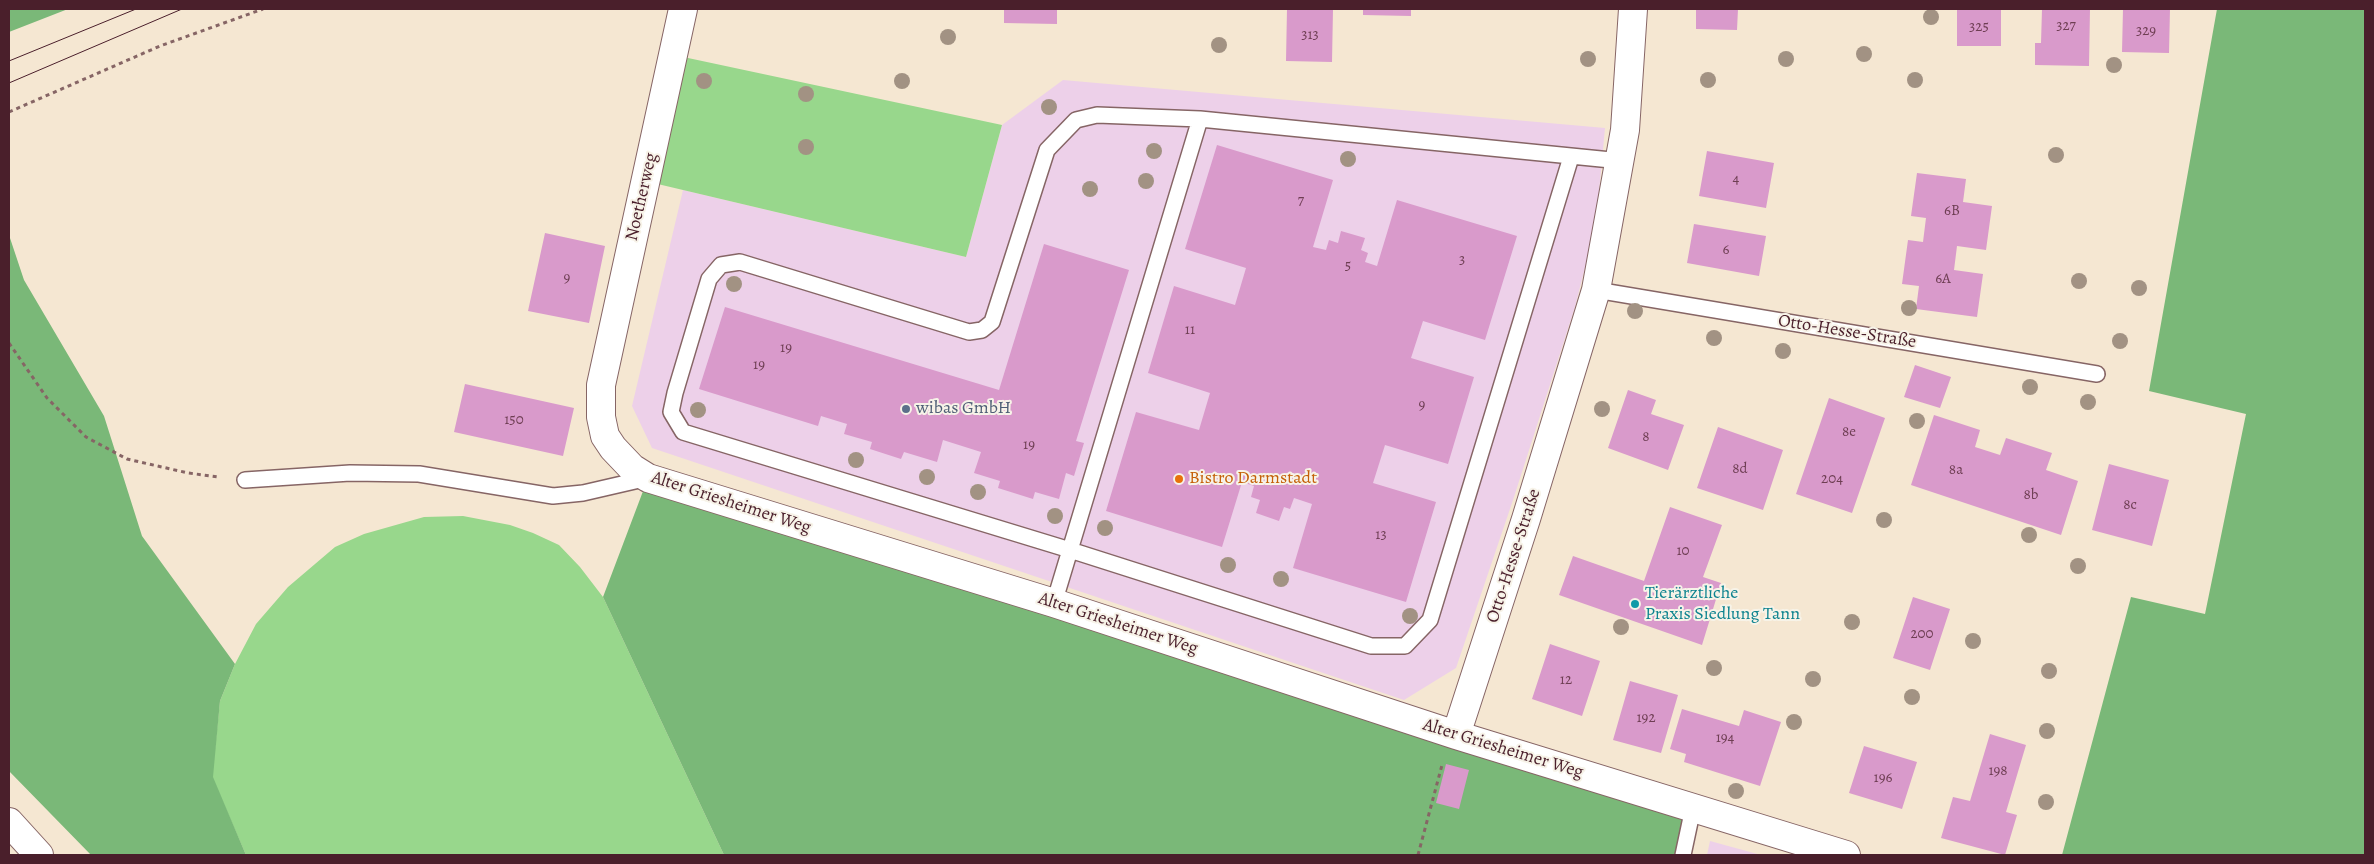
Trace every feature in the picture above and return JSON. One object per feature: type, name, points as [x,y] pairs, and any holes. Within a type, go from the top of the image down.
[{"type":"main road","name":"Noetherweg","points":[[601,385],[683,9]]},
{"type":"main road","name":"Otto-Hesse-Straße","points":[[1456,735],[1526,519],[1596,290],[1621,161],[1634,9]]},
{"type":"main road","name":"Alter Griesheimer Weg","points":[[601,385],[600,409],[605,436],[623,459],[648,478],[1054,603],[1456,735],[1846,855]]},
{"type":"main road","points":[[9,822],[39,855]]},
{"type":"lane","points":[[1571,157],[1430,620],[1405,646],[1371,646],[1070,550],[683,432],[671,412],[708,279],[720,265],[740,262],[969,332],[982,330],[992,322],[1048,150],[1076,120],[1097,115],[1200,119],[1621,161]]},
{"type":"lane","points":[[1054,603],[1200,119]]},
{"type":"lane","name":"Otto-Hesse-Straße","points":[[1596,290],[2097,374]]},
{"type":"lane","points":[[245,480],[350,473],[419,474],[552,496],[582,493],[648,478]]},
{"type":"lane","points":[[1683,855],[1693,808]]},
{"type":"path","points":[[9,112],[160,46],[263,9]]},
{"type":"path","points":[[9,343],[47,398],[86,437],[127,459],[188,473],[245,480]]},
{"type":"path","points":[[1418,855],[1443,760],[1456,735]]},
{"type":"shaded area","points":[[1063,80],[1605,128],[1596,224],[1575,307],[1513,500],[1456,668],[1404,700],[652,448],[632,406],[683,190],[966,257],[1002,125]]},
{"type":"shaded area","points":[[1710,841],[1761,855],[1707,855]]},
{"type":"green space","points":[[9,9],[68,9],[9,32]]},
{"type":"green space","points":[[2217,9],[2365,9],[2365,855],[2062,855],[2131,597],[2205,614],[2246,414],[2149,391]]},
{"type":"green space","points":[[674,55],[1002,125],[966,257],[645,181]]},
{"type":"green space","points":[[9,235],[24,280],[104,416],[142,536],[235,664],[220,701],[213,777],[246,855],[91,855],[9,771]]},
{"type":"green space","points":[[648,478],[1693,808],[1683,855],[724,855],[603,597]]},
{"type":"green space","points":[[463,516],[510,525],[533,533],[559,545],[580,567],[603,597],[724,855],[246,855],[212,777],[220,701],[235,664],[256,624],[288,587],[335,547],[364,534],[424,517]]},
{"type":"building","points":[[1004,9],[1057,9],[1057,24],[1004,23]]},
{"type":"building","points":[[1287,9],[1333,9],[1332,62],[1286,61]]},
{"type":"building","points":[[1363,9],[1411,9],[1411,16],[1363,15]]},
{"type":"building","points":[[1696,9],[1738,9],[1737,30],[1696,29]]},
{"type":"building","points":[[1957,9],[2001,9],[2001,46],[1957,46]]},
{"type":"building","points":[[2042,9],[2090,9],[2089,66],[2035,65],[2035,43],[2041,43]]},
{"type":"building","points":[[2123,9],[2170,9],[2169,53],[2122,52]]},
{"type":"building","points":[[1217,145],[1333,180],[1313,247],[1326,250],[1329,240],[1338,243],[1341,231],[1365,238],[1361,250],[1368,253],[1365,262],[1377,266],[1397,200],[1517,236],[1485,340],[1423,321],[1411,358],[1474,377],[1448,464],[1385,445],[1373,483],[1436,502],[1406,602],[1293,568],[1312,504],[1294,498],[1290,509],[1284,507],[1279,521],[1256,513],[1260,500],[1251,497],[1254,486],[1242,482],[1222,547],[1106,511],[1136,412],[1199,430],[1210,393],[1148,373],[1174,286],[1235,305],[1246,268],[1185,249]]},
{"type":"building","points":[[1707,151],[1774,163],[1766,208],[1699,196]]},
{"type":"building","points":[[1917,173],[1966,179],[1963,202],[1992,206],[1986,250],[1957,246],[1954,270],[1983,274],[1977,317],[1916,309],[1919,286],[1902,284],[1908,240],[1923,242],[1926,218],[1911,216]]},
{"type":"building","points":[[1694,224],[1766,236],[1759,276],[1687,263]]},
{"type":"building","points":[[545,233],[605,246],[589,323],[528,311]]},
{"type":"building","points":[[1044,244],[1129,270],[1076,441],[1084,443],[1074,476],[1066,473],[1059,499],[1035,492],[1033,499],[998,488],[1000,481],[974,473],[981,452],[943,440],[937,462],[904,452],[901,459],[870,449],[872,442],[844,434],[847,424],[821,416],[818,426],[699,389],[725,307],[999,390]]},
{"type":"building","points":[[1915,365],[1951,377],[1940,408],[1904,397]]},
{"type":"building","points":[[465,384],[574,408],[563,456],[454,432]]},
{"type":"building","points":[[1628,390],[1656,400],[1651,414],[1684,425],[1668,470],[1608,448]]},
{"type":"building","points":[[1829,398],[1885,418],[1852,513],[1796,494]]},
{"type":"building","points":[[1934,415],[1980,430],[1975,447],[2000,455],[2006,438],[2052,453],[2046,470],[2078,481],[2061,535],[1911,485]]},
{"type":"building","points":[[1718,427],[1783,450],[1763,510],[1697,488]]},
{"type":"building","points":[[2109,464],[2169,480],[2152,546],[2092,530]]},
{"type":"building","points":[[1670,507],[1722,525],[1703,577],[1721,583],[1702,645],[1559,595],[1573,556],[1644,581]]},
{"type":"building","points":[[1913,597],[1950,609],[1930,670],[1893,658]]},
{"type":"building","points":[[1550,644],[1600,661],[1582,716],[1532,699]]},
{"type":"building","points":[[1630,681],[1678,695],[1661,753],[1613,740]]},
{"type":"building","points":[[1682,709],[1739,726],[1744,710],[1781,722],[1760,786],[1684,762],[1686,754],[1670,749]]},
{"type":"building","points":[[1990,734],[2026,745],[2006,812],[2017,815],[2005,855],[1941,838],[1953,797],[1970,801]]},
{"type":"building","points":[[1864,746],[1917,762],[1902,809],[1849,793]]},
{"type":"building","points":[[1446,764],[1469,770],[1459,809],[1436,803]]},
{"type":"tram line","points":[[9,61],[136,9]]},
{"type":"tram line","points":[[9,83],[182,9]]},
{"type":"place","name":"wibas GmbH","points":[[906,409]]},
{"type":"place","name":"Bistro Darmstadt","points":[[1179,479]]},
{"type":"place","name":"Tierärztliche Praxis Siedlung Tann","points":[[1635,604]]}]
